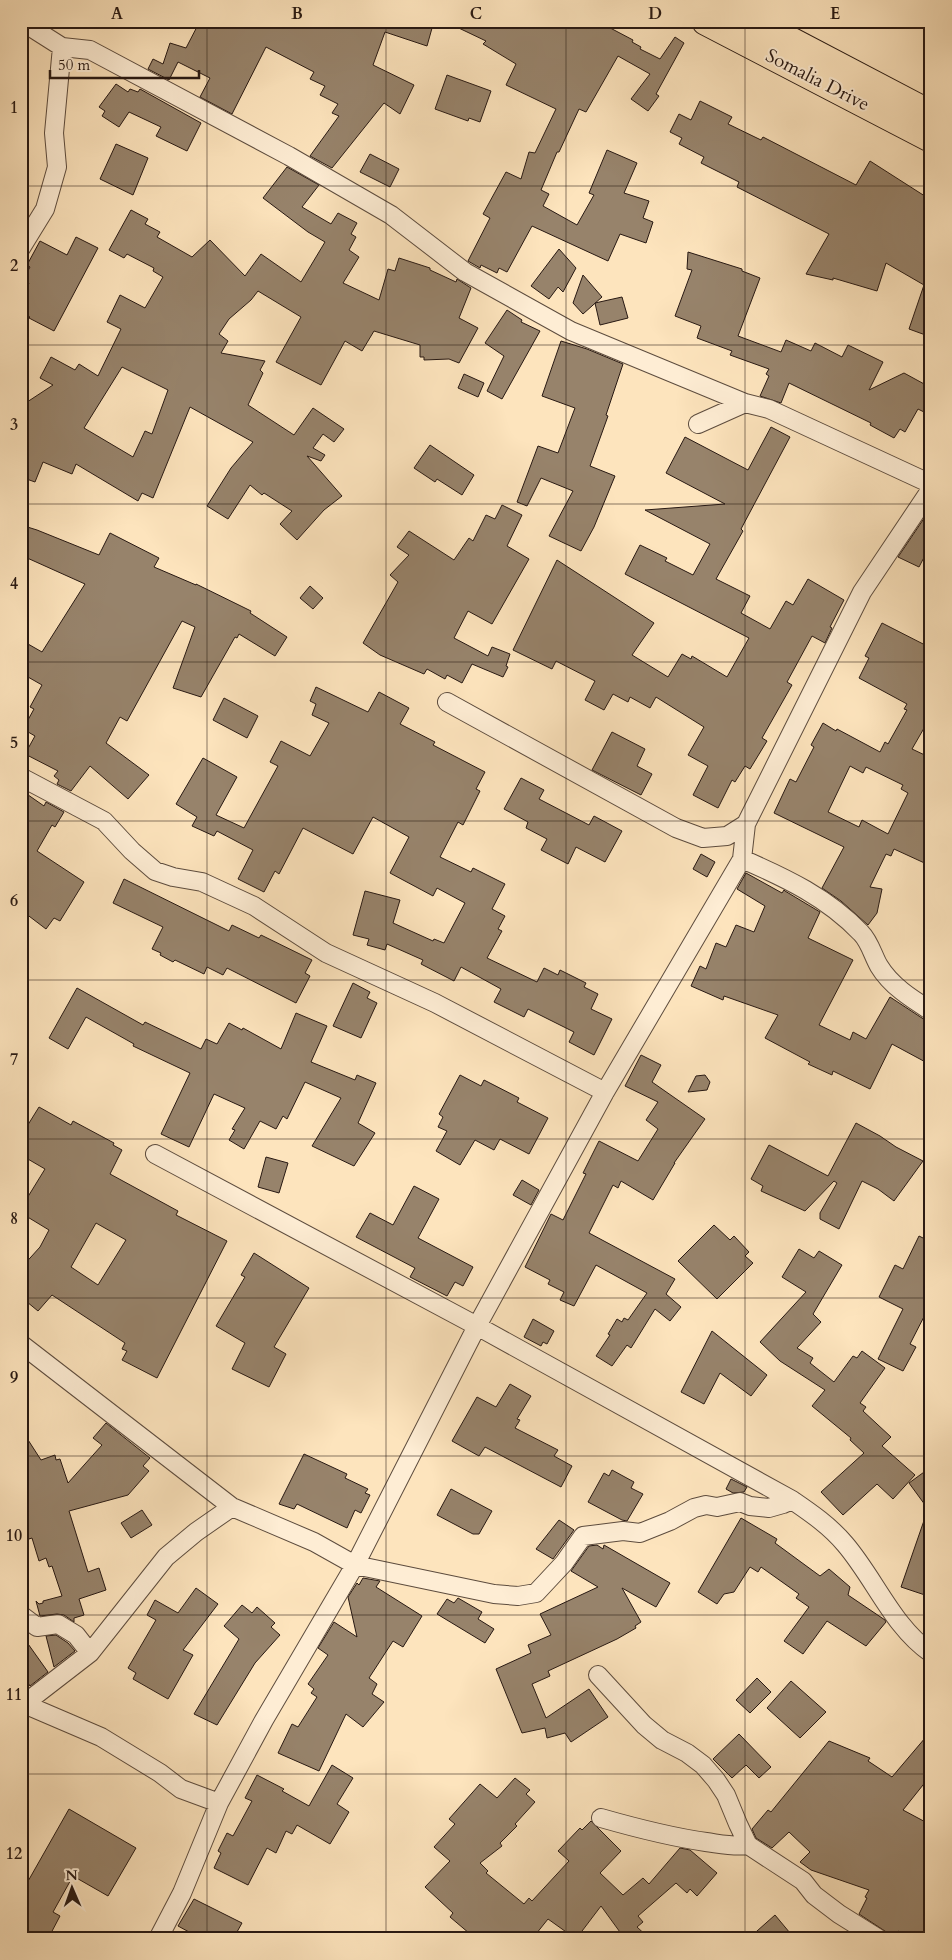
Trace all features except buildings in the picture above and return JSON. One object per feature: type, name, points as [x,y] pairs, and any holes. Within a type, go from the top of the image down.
[{"type":"main road","name":"Somalia Drive","points":[[706,21],[931,138]]},
{"type":"main road","name":"Somalia Drive","points":[[752,21],[931,115]]},
{"type":"street","points":[[21,22],[62,47],[90,50],[289,156],[390,215],[465,272],[571,331],[745,403],[769,409],[931,484]]},
{"type":"street","points":[[21,248],[45,209],[57,167],[54,133],[62,47]]},
{"type":"street","points":[[698,424],[745,403]]},
{"type":"street","points":[[158,1939],[182,1893],[219,1803],[264,1720],[355,1565],[477,1326],[605,1092],[742,859],[746,824],[862,592],[931,489]]},
{"type":"street","points":[[447,702],[676,828],[703,838],[727,836],[746,824]]},
{"type":"street","points":[[21,777],[104,820],[132,851],[155,871],[173,877],[202,882],[254,906],[326,953],[435,1003],[605,1092]]},
{"type":"street","points":[[742,859],[779,875],[836,909],[863,935],[880,968],[902,992],[931,1011]]},
{"type":"street","points":[[155,1154],[477,1326],[792,1500],[826,1523],[846,1544],[910,1635],[931,1654]]},
{"type":"street","points":[[21,1344],[232,1507],[314,1542],[355,1565],[494,1594],[518,1596],[536,1593],[564,1563],[583,1536],[623,1531],[640,1533],[670,1521],[694,1508],[706,1505],[717,1508],[740,1502],[750,1506],[769,1508],[792,1500]]},
{"type":"street","points":[[22,1707],[90,1653],[166,1557],[196,1532],[232,1507]]},
{"type":"street","points":[[21,1615],[37,1627],[58,1624],[76,1634],[90,1653]]},
{"type":"street","points":[[598,1675],[644,1725],[662,1740],[687,1753],[703,1765],[726,1795],[748,1844],[803,1881],[814,1895],[839,1914],[879,1939]]},
{"type":"street","points":[[22,1707],[101,1737],[160,1773],[180,1789],[219,1803]]},
{"type":"street","points":[[601,1818],[650,1832],[690,1840],[737,1847],[748,1844]]}]
